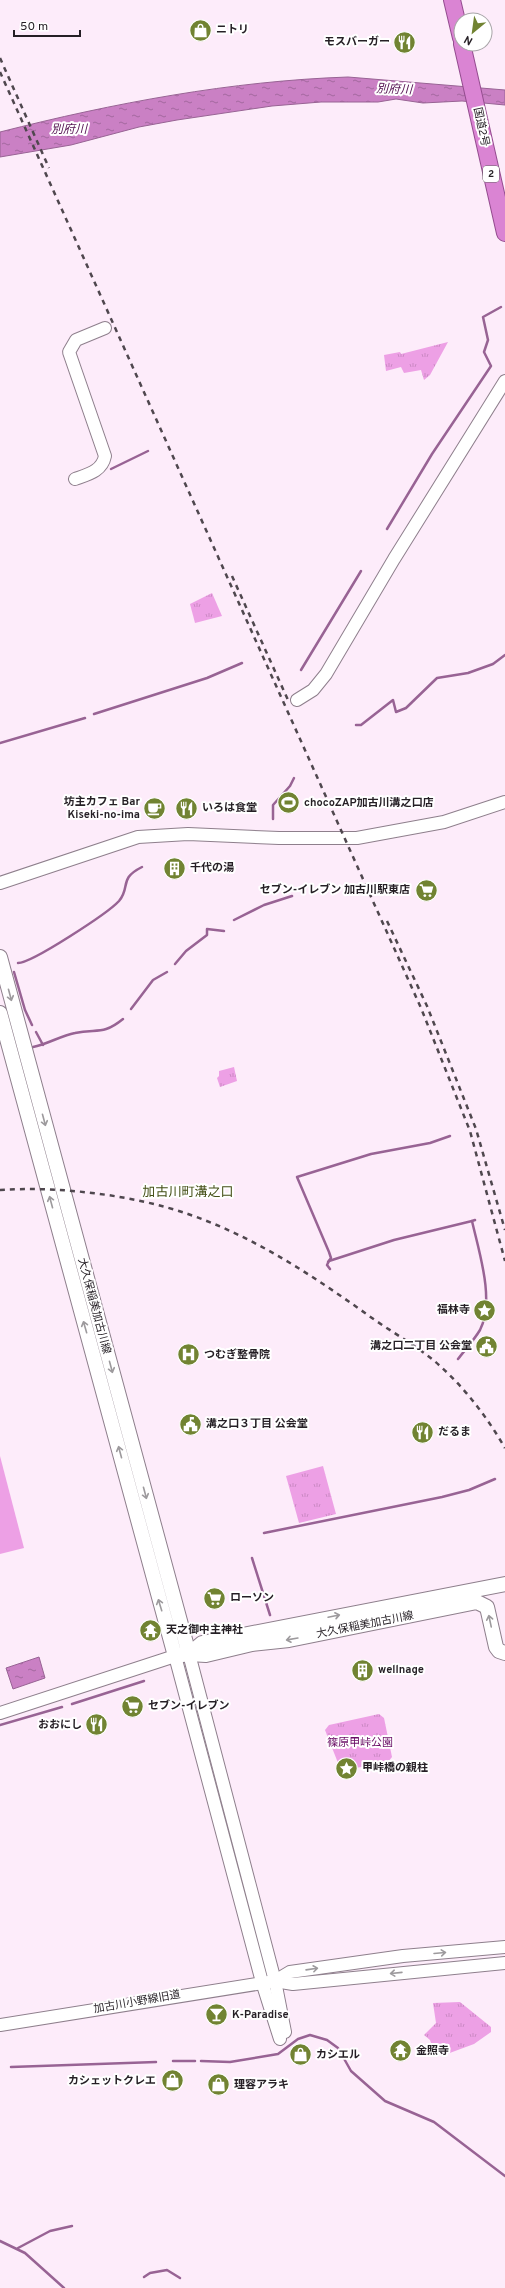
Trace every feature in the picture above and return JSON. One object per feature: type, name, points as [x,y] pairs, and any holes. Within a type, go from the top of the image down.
[{"type":"highway","points":[[452,0],[455,12]]},
{"type":"highway","name":"国道2号","points":[[464,52],[505,233]]},
{"type":"main road","name":"大久保稲美加古川線","points":[[0,957],[189,1654]]},
{"type":"main road","name":"大久保稲美加古川線","points":[[0,1013],[175,1656],[189,1654],[206,1655],[252,1644],[289,1640],[477,1602],[487,1607],[496,1647],[499,1651],[505,1653]]},
{"type":"main road","name":"大久保稲美加古川線","points":[[189,1654],[202,1643],[505,1584]]},
{"type":"street","points":[[75,479],[96,471],[102,464],[105,456],[69,352],[76,340],[104,328]]},
{"type":"street","points":[[297,700],[312,690],[326,674],[394,559],[505,381]]},
{"type":"street","points":[[0,883],[138,837],[188,834],[295,839],[356,838],[444,822],[505,802]]},
{"type":"street","points":[[0,1713],[175,1656],[262,1982],[283,2038],[275,1981],[189,1654]]},
{"type":"street","name":"加古川小野線旧道","points":[[275,1981],[290,1972],[403,1956],[505,1947]]},
{"type":"street","name":"加古川小野線旧道","points":[[0,2025],[262,1982],[275,1981],[293,1984],[505,1963]]},
{"type":"green space","points":[[448,342],[430,375],[424,380],[421,370],[404,373],[401,367],[386,371],[384,355],[400,352],[401,354]]},
{"type":"green space","points":[[212,593],[222,616],[195,623],[190,604]]},
{"type":"green space","points":[[234,1067],[237,1081],[220,1087],[217,1078],[219,1076],[219,1071]]},
{"type":"green space","points":[[0,1456],[24,1548],[0,1554]]},
{"type":"green space","points":[[323,1466],[336,1514],[299,1523],[286,1476]]},
{"type":"green space","name":"篠原甲峠公園","points":[[379,1714],[384,1718],[392,1757],[388,1762],[345,1770],[340,1768],[325,1730],[329,1725]]},
{"type":"green space","points":[[460,2002],[491,2027],[491,2032],[474,2044],[447,2054],[445,2051],[435,2055],[430,2040],[424,2035],[436,2023],[433,2003]]},
{"type":"water","name":"別府川","points":[[348,77],[505,90],[505,105],[462,101],[423,103],[396,99],[378,102],[321,102],[272,106],[139,127],[71,145],[0,157],[0,132],[43,121],[173,95],[260,83]]},
{"type":"water","points":[[39,1657],[45,1678],[13,1689],[6,1668]]},
{"type":"waterway","points":[[387,529],[432,454],[491,366],[484,352],[488,340],[483,317],[501,307]]},
{"type":"waterway","points":[[111,469],[148,451]]},
{"type":"waterway","points":[[301,670],[361,571]]},
{"type":"waterway","points":[[356,725],[361,725],[393,700],[396,712],[406,708],[437,678],[468,673],[493,664],[505,655]]},
{"type":"waterway","points":[[94,714],[207,678],[242,663]]},
{"type":"waterway","points":[[0,743],[85,718]]},
{"type":"waterway","points":[[273,819],[273,805],[290,786],[294,778]]},
{"type":"waterway","points":[[18,963],[26,961],[53,947],[112,907],[122,896],[127,879],[130,875],[142,867]]},
{"type":"waterway","points":[[234,920],[264,905],[292,896]]},
{"type":"waterway","points":[[175,964],[186,951],[207,935],[207,929],[224,931]]},
{"type":"waterway","points":[[14,972],[25,1010],[32,1025]]},
{"type":"waterway","points":[[131,1009],[153,980],[167,972]]},
{"type":"waterway","points":[[33,1047],[70,1034],[104,1030],[110,1028],[123,1019]]},
{"type":"waterway","points":[[36,1032],[43,1045]]},
{"type":"waterway","points":[[328,1262],[331,1258],[329,1252],[297,1177],[371,1154],[430,1143],[450,1136]]},
{"type":"waterway","points":[[458,1359],[480,1330],[486,1305],[486,1291],[482,1261],[472,1221],[475,1220]]},
{"type":"waterway","points":[[330,1269],[327,1265],[329,1261],[394,1240],[472,1221]]},
{"type":"waterway","points":[[264,1533],[442,1497],[469,1490],[495,1479]]},
{"type":"waterway","points":[[252,1558],[270,1615]]},
{"type":"waterway","points":[[72,1704],[144,1681]]},
{"type":"waterway","points":[[0,1725],[62,1707]]},
{"type":"waterway","points":[[201,2061],[230,2062],[278,2054],[298,2039],[310,2035],[327,2040],[338,2048],[351,2071],[385,2101],[434,2122],[505,2176]]},
{"type":"waterway","points":[[173,2061],[195,2061]]},
{"type":"waterway","points":[[11,2067],[156,2062]]},
{"type":"waterway","points":[[18,2248],[50,2231],[72,2226]]},
{"type":"waterway","points":[[0,2241],[25,2253],[64,2288]]},
{"type":"waterway","points":[[144,2277],[150,2273],[167,2270],[180,2278]]},
{"type":"railway","points":[[0,58],[49,168]]},
{"type":"railway","points":[[0,72],[421,1008],[470,1131],[505,1261]]},
{"type":"railway","points":[[232,576],[288,700]]},
{"type":"railway","points":[[387,921],[427,1006],[476,1129],[505,1230]]},
{"type":"railway","points":[[0,1190],[47,1189],[96,1193],[144,1202],[167,1207],[213,1223],[261,1246],[329,1288],[417,1348],[443,1368],[472,1400],[490,1424],[505,1448]]},
{"type":"place","name":"ニトリ","points":[[200,30]]},
{"type":"place","name":"モスバーガー","points":[[405,42]]},
{"type":"place","name":"chocoZAP加古川溝之口店","points":[[288,803]]},
{"type":"place","name":"坊主カフェ Bar Kiseki-no-ima","points":[[155,808]]},
{"type":"place","name":"いろは食堂","points":[[186,808]]},
{"type":"place","name":"千代の湯","points":[[175,868]]},
{"type":"place","name":"セブン-イレブン 加古川駅東店","points":[[426,890]]},
{"type":"place","name":"福林寺","points":[[485,1310]]},
{"type":"place","name":"溝之口二丁目 公会堂","points":[[487,1346]]},
{"type":"place","name":"つむぎ整骨院","points":[[188,1355]]},
{"type":"place","name":"溝之口３丁目 公会堂","points":[[191,1424]]},
{"type":"place","name":"だるま","points":[[422,1432]]},
{"type":"place","name":"ローソン","points":[[214,1598]]},
{"type":"place","name":"天之御中主神社","points":[[150,1630]]},
{"type":"place","name":"wellnage","points":[[363,1670]]},
{"type":"place","name":"セブン-イレブン","points":[[133,1706]]},
{"type":"place","name":"おおにし","points":[[97,1725]]},
{"type":"place","name":"甲峠橋の親柱","points":[[346,1768]]},
{"type":"place","name":"K-Paradise","points":[[217,2015]]},
{"type":"place","name":"金照寺","points":[[400,2051]]},
{"type":"place","name":"カシエル","points":[[300,2055]]},
{"type":"place","name":"カシェットクレエ","points":[[172,2081]]},
{"type":"place","name":"理容アラキ","points":[[218,2085]]},
{"type":"district","name":"加古川町溝之口","points":[[188,1193]]}]
